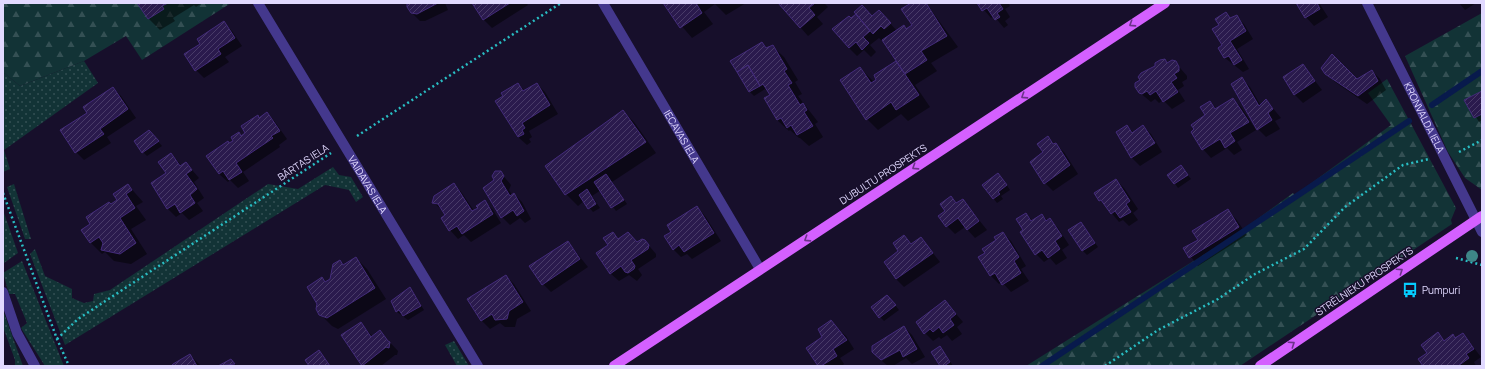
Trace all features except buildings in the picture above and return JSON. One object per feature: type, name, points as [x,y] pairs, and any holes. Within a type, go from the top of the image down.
[{"type":"main road","name":"DUBULTU PROSPEKTS","points":[[614,366],[1165,3]]},
{"type":"main road","name":"STRĒLNIEKU PROSPEKTS","points":[[1260,366],[1479,218]]},
{"type":"street","name":"VAIDAVAS IELA","points":[[258,3],[478,366]]},
{"type":"street","name":"IECAVAS IELA","points":[[603,3],[760,269]]},
{"type":"street","name":"KRONVALDA IELA","points":[[1367,3],[1443,156],[1479,218],[1482,232]]},
{"type":"street","points":[[3,292],[17,333],[36,366]]},
{"type":"path","name":"BĀRTAS IELA","points":[[57,339],[78,319],[561,3]]},
{"type":"path","points":[[1105,366],[1158,330],[1218,299],[1255,274],[1304,249],[1345,207],[1403,165],[1461,152],[1482,140]]},
{"type":"path","points":[[3,193],[57,339],[69,366]]},
{"type":"path","points":[[1456,258],[1482,265]]},
{"type":"green space","points":[[3,3],[231,3],[142,60],[126,36],[84,61],[20,86],[3,72]]},
{"type":"green space","points":[[1482,13],[1482,190],[1465,178],[1448,152],[1405,56]]},
{"type":"green space","points":[[84,61],[98,83],[4,150],[10,169],[3,172],[3,72],[20,86]]},
{"type":"green space","points":[[1387,79],[1456,208],[1451,220],[1452,224],[1240,366],[1026,366],[1238,233],[1293,193],[1295,195],[1391,125],[1368,93]]},
{"type":"green space","points":[[333,167],[339,175],[351,177],[363,197],[356,202],[349,190],[325,185],[65,345],[30,254],[35,249],[45,276],[72,289],[72,298],[84,303],[93,301],[94,294],[110,290],[268,184],[298,189]]},
{"type":"green space","points":[[14,184],[31,239],[25,239],[7,187]]},
{"type":"green space","points":[[3,210],[18,253],[4,263],[3,261]]},
{"type":"green space","points":[[22,261],[64,366],[45,366],[21,328],[27,323],[15,294],[9,294],[3,273]]},
{"type":"green space","points":[[3,310],[23,366],[15,366],[15,360],[3,327]]},
{"type":"green space","points":[[454,341],[469,366],[457,366],[445,345]]},
{"type":"waterway","points":[[1432,105],[1482,71]]},
{"type":"waterway","points":[[1042,366],[1409,121]]},
{"type":"place","name":"Pumpuri","points":[[1410,290]]}]
